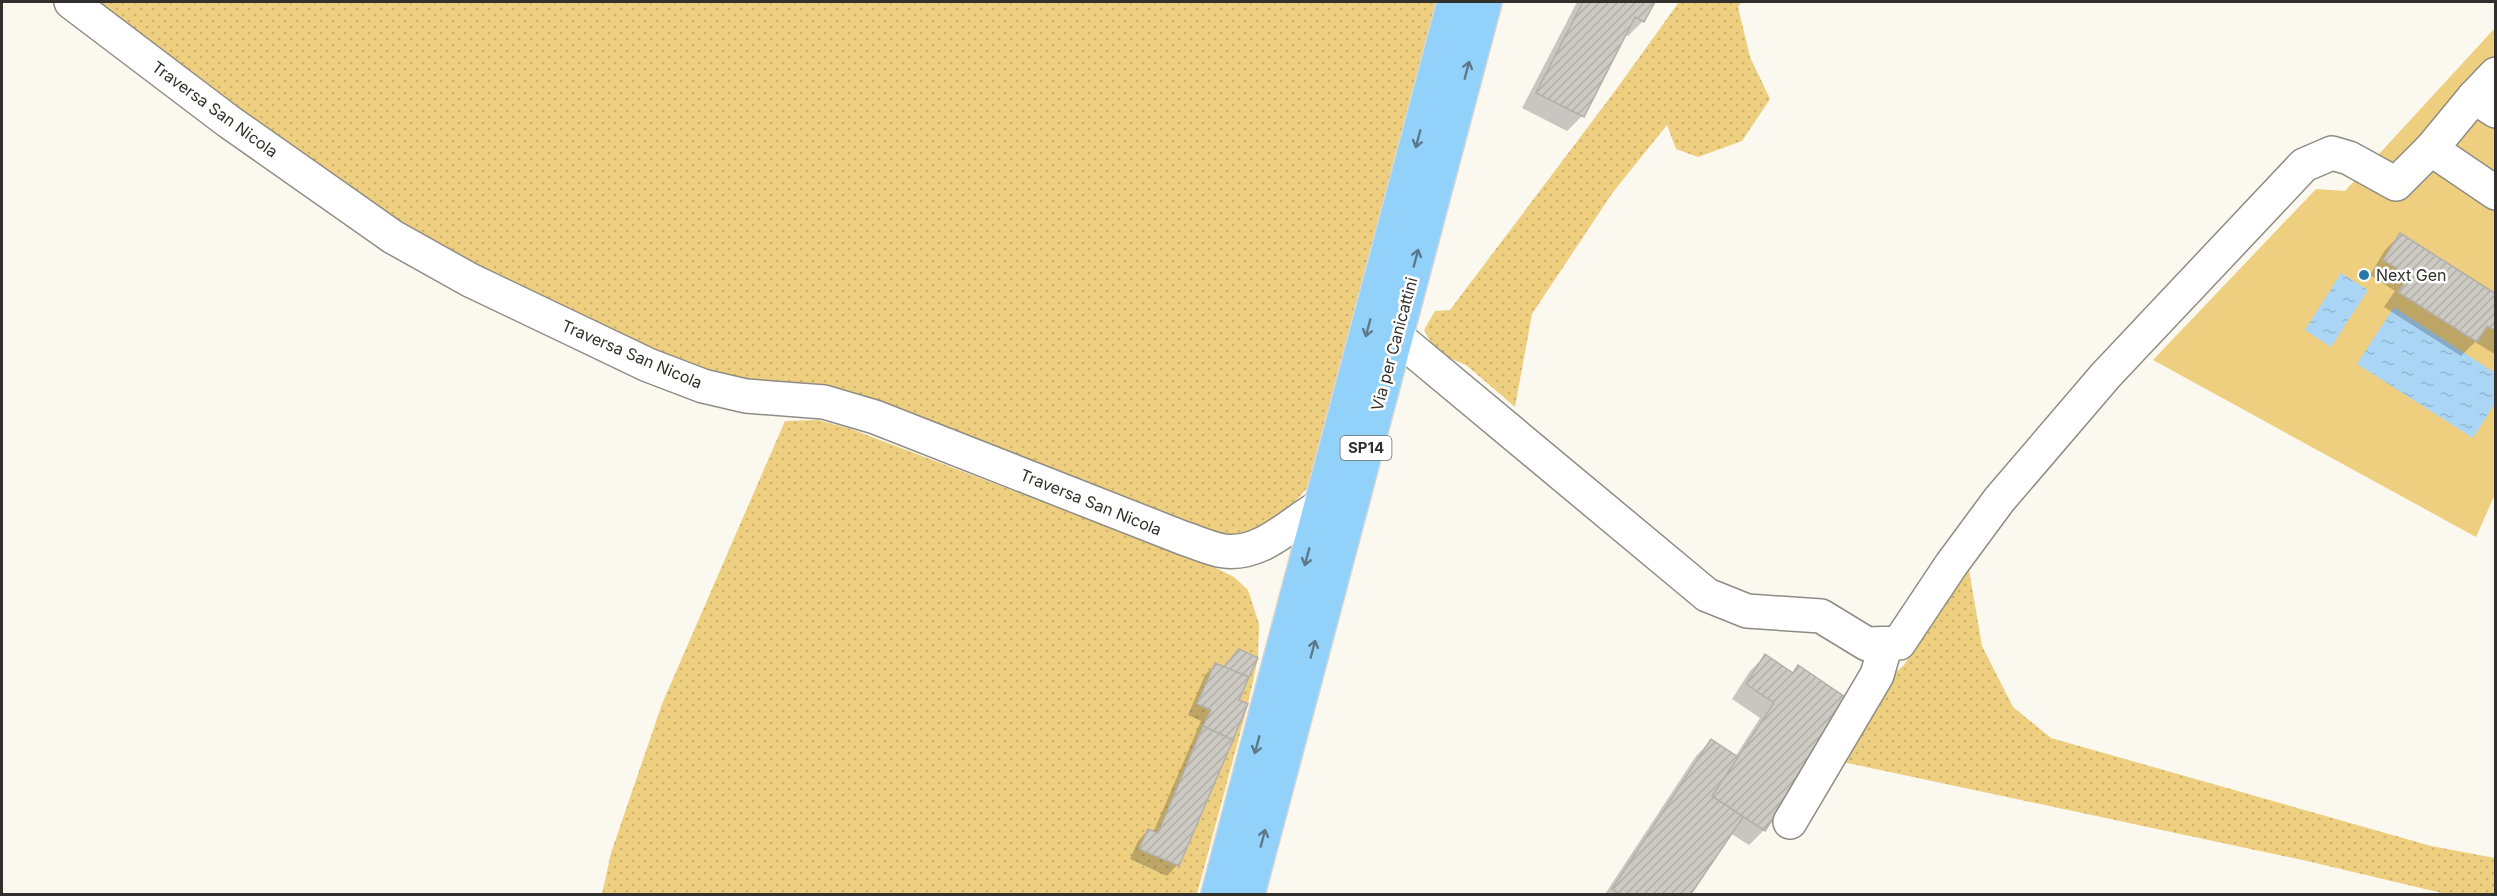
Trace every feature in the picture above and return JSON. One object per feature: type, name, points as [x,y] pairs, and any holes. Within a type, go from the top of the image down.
[{"type":"main road","name":"Via per Canicattini","points":[[1218,894],[1454,2]]},
{"type":"main road","name":"Via per Canicattini","points":[[1248,894],[1485,2]]},
{"type":"street","name":"Traversa San Nicola","points":[[71,2],[228,121],[393,237],[470,280],[648,365],[703,386],[746,396],[824,402],[875,417],[1183,538],[1224,551],[1248,550],[1274,538],[1302,516],[1321,506]]},
{"type":"street","points":[[1395,336],[1707,595],[1747,611],[1821,616],[1867,644],[1899,643],[1951,565],[1999,500],[2106,375],[2304,165],[2332,153],[2349,158],[2396,184],[2488,94]]},
{"type":"street","points":[[2431,149],[2496,193]]},
{"type":"street","points":[[1790,822],[1877,675],[1886,644]]},
{"type":"shaded area","points":[[97,2],[1436,2],[1307,488],[1287,509],[1266,524],[1229,537],[1214,539],[699,373],[409,232],[306,159]]},
{"type":"shaded area","points":[[1679,2],[1741,2],[1738,7],[1750,57],[1770,99],[1742,141],[1698,157],[1676,149],[1667,125],[1613,192],[1532,314],[1515,407],[1466,365],[1437,353],[1424,330],[1435,311],[1450,310]]},
{"type":"shaded area","name":"Next Gen","points":[[2495,28],[2496,492],[2476,537],[2153,360],[2316,189],[2345,191]]},
{"type":"shaded area","points":[[818,420],[851,429],[1216,568],[1234,577],[1248,590],[1259,624],[1258,658],[1248,704],[1197,894],[602,894],[611,853],[662,704],[785,421]]},
{"type":"shaded area","points":[[1968,564],[1982,646],[2013,707],[2051,738],[2431,846],[2495,858],[2495,894],[2446,894],[2307,861],[1838,761],[1890,677],[1904,665]]},
{"type":"water","points":[[2341,273],[2368,290],[2331,347],[2305,330]]},
{"type":"water","points":[[2394,307],[2495,373],[2495,403],[2473,438],[2357,364]]},
{"type":"building","points":[[1583,2],[1655,2],[1644,22],[1635,17],[1584,117],[1536,93]]},
{"type":"building","points":[[2400,233],[2496,294],[2496,331],[2487,326],[2477,342],[2398,292],[2409,276],[2383,260]]},
{"type":"building","points":[[1239,649],[1258,658],[1249,677],[1224,667]]},
{"type":"building","points":[[1765,654],[1793,673],[1798,665],[1851,701],[1765,831],[1712,796],[1774,703],[1746,684]]},
{"type":"building","points":[[1215,663],[1249,677],[1239,700],[1248,704],[1233,740],[1203,726],[1211,710],[1197,704]]},
{"type":"building","points":[[1203,726],[1233,740],[1179,866],[1139,849],[1148,829],[1158,833]]},
{"type":"building","points":[[1711,739],[1738,757],[1712,796],[1743,817],[1691,894],[1620,894],[1612,889]]},
{"type":"place","name":"Next Gen","points":[[2364,275]]}]
